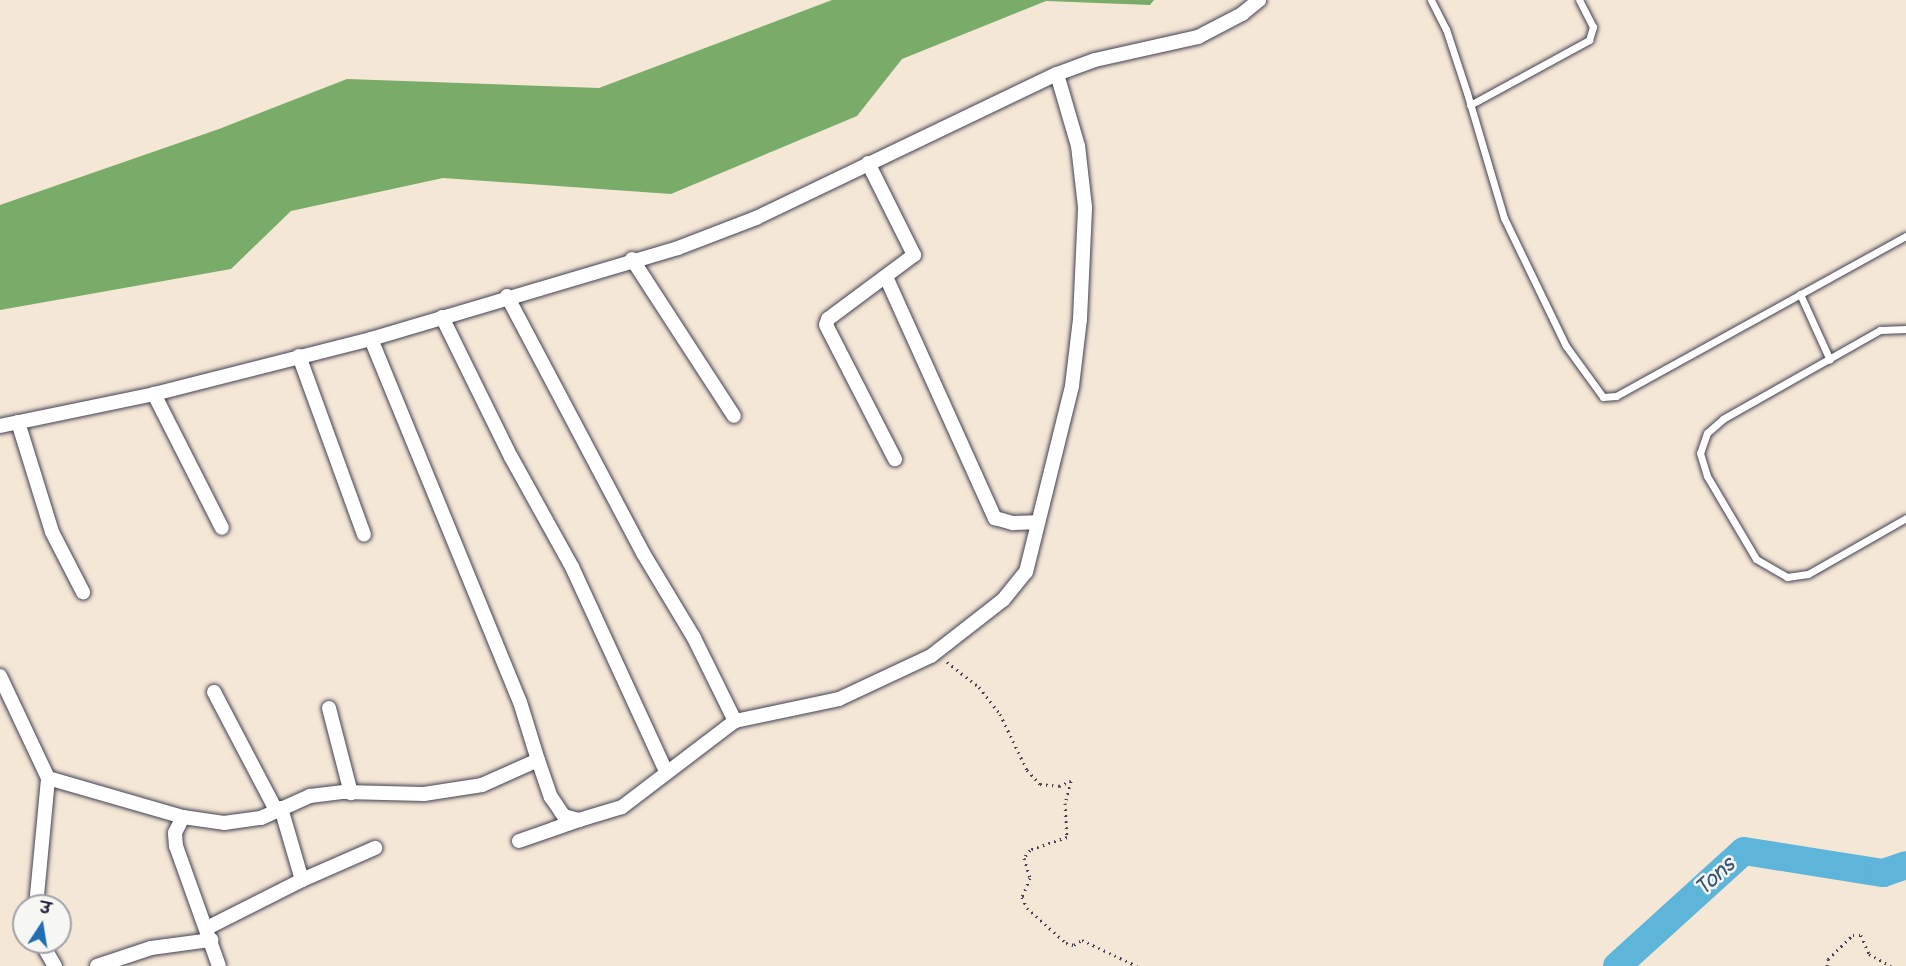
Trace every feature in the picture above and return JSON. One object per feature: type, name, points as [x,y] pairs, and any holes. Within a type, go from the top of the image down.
[{"type":"street","points":[[0,426],[154,394],[371,339],[507,296],[632,259],[678,248],[756,218],[1057,75],[1095,60],[1198,37],[1242,14],[1258,0]]},
{"type":"street","points":[[519,841],[579,819],[622,807],[666,771],[735,721],[839,699],[931,656],[1003,600],[1021,578],[1031,558],[1037,522],[1077,358],[1085,207],[1078,146],[1057,75]]},
{"type":"street","points":[[868,163],[913,250],[911,260],[828,319],[826,325],[895,459]]},
{"type":"street","points":[[632,259],[734,416]]},
{"type":"street","points":[[886,277],[995,518],[1013,523],[1037,522]]},
{"type":"street","points":[[507,296],[643,553],[694,638],[735,721]]},
{"type":"street","points":[[442,317],[511,457],[572,567],[666,771]]},
{"type":"street","points":[[371,339],[520,702],[551,797],[564,816],[579,819]]},
{"type":"street","points":[[299,356],[364,535]]},
{"type":"street","points":[[154,394],[222,528]]},
{"type":"street","points":[[18,422],[52,532],[83,592]]},
{"type":"street","points":[[0,676],[48,777],[37,894]]},
{"type":"street","points":[[214,692],[278,809],[302,880]]},
{"type":"street","points":[[328,708],[351,793]]},
{"type":"street","points":[[48,777],[183,817],[224,823],[261,818],[310,796],[351,793],[424,794],[482,785],[538,760]]},
{"type":"street","points":[[183,817],[175,833],[176,846],[219,966]]},
{"type":"street","points":[[97,966],[152,948],[209,934],[302,880],[375,848]]},
{"type":"lane","points":[[1431,0],[1446,29],[1504,218],[1566,346],[1603,398],[1616,396],[1906,236]]},
{"type":"lane","points":[[1470,105],[1589,40],[1593,27],[1579,0]]},
{"type":"lane","points":[[1800,294],[1830,360]]},
{"type":"lane","points":[[1906,329],[1880,330],[1723,419],[1707,433],[1700,453],[1707,476],[1756,559],[1787,578],[1808,574],[1906,518]]},
{"type":"path","points":[[931,656],[957,668],[979,687],[1000,714],[1027,770],[1040,784],[1059,786],[1071,781],[1065,803],[1067,837],[1030,850],[1024,858],[1030,878],[1022,897],[1027,908],[1066,943],[1074,945],[1082,940],[1137,966]]},
{"type":"path","points":[[1827,966],[1828,959],[1853,935],[1861,935],[1869,954],[1891,966]]},
{"type":"green space","points":[[832,0],[1154,0],[1150,5],[1046,1],[902,59],[857,116],[671,194],[443,178],[291,211],[231,269],[0,310],[0,205],[219,129],[347,79],[599,88]]},
{"type":"waterway","name":"Tons","points":[[1617,966],[1744,851],[1883,873],[1906,865]]}]
